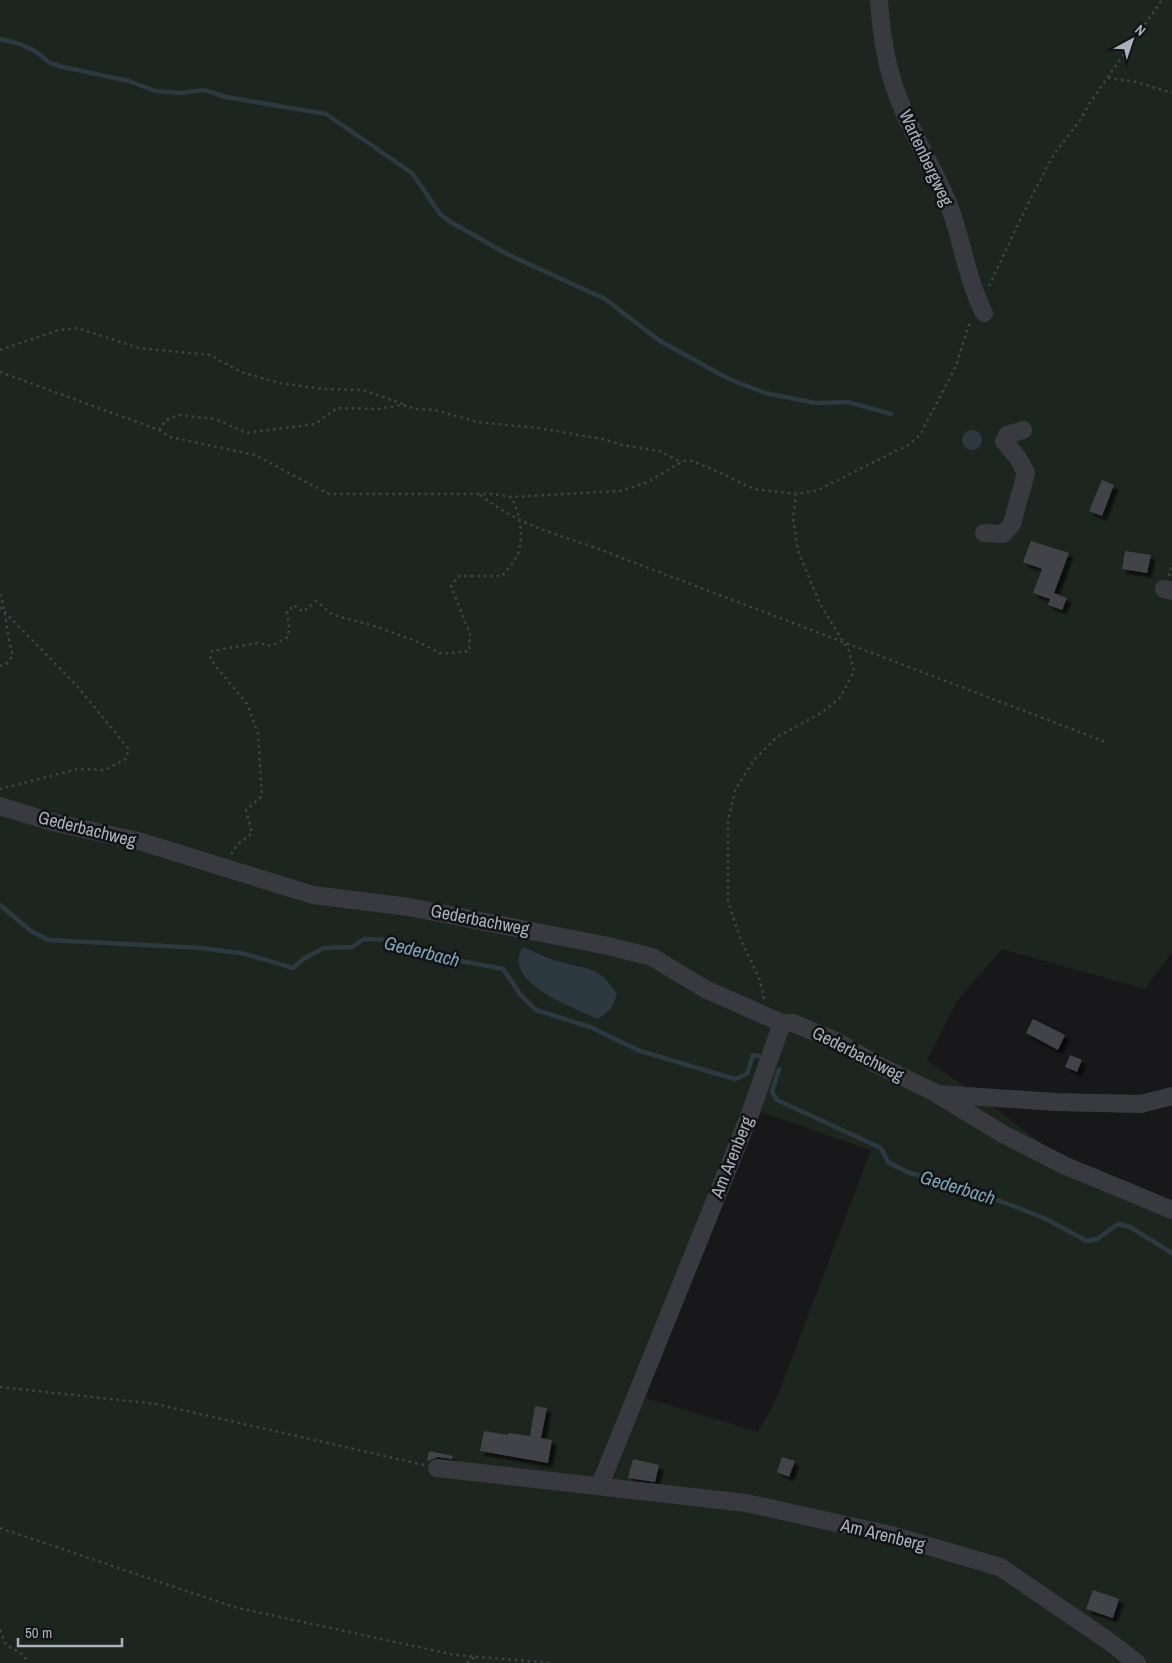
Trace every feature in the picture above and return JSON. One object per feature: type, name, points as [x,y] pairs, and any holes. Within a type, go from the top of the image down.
[{"type":"street","name":"Wartenbergweg","points":[[877,1],[884,52],[898,98],[937,176],[958,230],[967,270],[981,308]]},
{"type":"street","points":[[984,533],[1002,534],[1012,524],[1026,474],[1018,458],[1004,441],[1007,435],[1023,430]]},
{"type":"street","name":"Gederbachweg","points":[[0,806],[52,822],[142,842],[313,895],[409,907],[608,946],[652,957],[705,989],[774,1019],[793,1023],[836,1041],[876,1064],[938,1094],[1000,1133],[1066,1166],[1172,1210]]},
{"type":"street","name":"Am Arenberg","points":[[600,1485],[750,1114],[774,1019]]},
{"type":"street","name":"Gederbachweg","points":[[938,1094],[1055,1102],[1141,1104],[1172,1096]]},
{"type":"street","name":"Am Arenberg","points":[[437,1468],[746,1503],[891,1535],[1000,1567],[1110,1642],[1137,1663]]},
{"type":"path","points":[[0,372],[159,430],[170,437],[255,455],[329,494],[479,494],[510,496],[620,491],[648,482],[681,462],[692,461],[754,489],[796,494],[816,491],[908,446],[920,436],[956,366],[974,307],[981,308],[984,297],[1017,224],[1053,156],[1082,120],[1089,104],[1145,21],[1162,0]]},
{"type":"path","points":[[1108,78],[1136,82],[1172,93]]},
{"type":"path","points":[[0,350],[59,330],[78,328],[139,348],[210,355],[241,372],[280,383],[323,390],[363,390],[415,410],[435,410],[477,422],[538,428],[602,439],[622,445],[659,451],[681,462]]},
{"type":"path","points":[[159,430],[166,420],[179,415],[214,420],[247,433],[316,424],[337,408],[377,409],[403,404]]},
{"type":"path","points":[[479,494],[503,513],[520,522],[588,545],[1106,742]]},
{"type":"path","points":[[774,1019],[760,980],[740,938],[728,901],[728,821],[735,790],[754,760],[777,737],[822,713],[840,698],[854,671],[850,651],[820,604],[798,551],[793,519],[796,494]]},
{"type":"path","points":[[222,867],[237,845],[252,833],[246,810],[262,796],[258,734],[247,704],[210,659],[212,651],[258,643],[271,646],[288,637],[287,612],[294,605],[303,612],[316,601],[333,615],[371,625],[416,641],[442,654],[468,651],[470,634],[451,586],[458,576],[502,576],[518,554],[520,522],[516,506],[510,496]]},
{"type":"path","points":[[0,594],[1,608],[13,655],[7,663],[0,666]]},
{"type":"path","points":[[0,789],[78,769],[105,770],[128,758],[128,748],[77,686],[1,608]]},
{"type":"path","points":[[0,1387],[156,1404],[437,1468]]},
{"type":"path","points":[[0,1528],[234,1607],[455,1655],[552,1663]]},
{"type":"path","points":[[0,1630],[6,1645],[24,1655],[28,1663]]},
{"type":"path","points":[[467,1663],[476,1657]]},
{"type":"shaded area","points":[[0,0],[1172,0],[1172,952],[1145,989],[1002,949],[957,1001],[927,1061],[975,1093],[1067,1163],[1172,1206],[1172,1663],[0,1663]],"holes":[[[524,947],[559,962],[580,965],[598,1019],[553,996]],[[748,1108],[871,1150],[776,1400],[758,1432],[633,1394]]]},
{"type":"shaded area","points":[[972,430],[979,433],[982,440],[979,447],[972,450],[965,447],[962,440],[965,433]]},
{"type":"shaded area","points":[[523,947],[551,959],[587,968],[600,974],[617,994],[611,1009],[598,1019],[543,992],[530,982],[522,971],[519,960]]},
{"type":"building","points":[[1102,480],[1114,485],[1102,516],[1089,511]]},
{"type":"building","points":[[1031,541],[1069,553],[1054,593],[1067,598],[1062,610],[1048,605],[1050,599],[1033,593],[1042,569],[1023,562]]},
{"type":"building","points":[[1125,551],[1151,555],[1147,573],[1122,569]]},
{"type":"building","points":[[1033,1019],[1065,1035],[1058,1050],[1026,1033]]},
{"type":"building","points":[[1070,1055],[1082,1060],[1077,1072],[1065,1067]]},
{"type":"building","points":[[535,1406],[547,1408],[541,1438],[552,1440],[548,1463],[480,1451],[484,1431],[530,1436]]},
{"type":"building","points":[[429,1451],[453,1456],[452,1459],[438,1457],[427,1461]]},
{"type":"building","points":[[782,1457],[795,1461],[789,1477],[777,1472]]},
{"type":"building","points":[[633,1459],[659,1465],[655,1482],[628,1478]]},
{"type":"building","points":[[1093,1590],[1119,1599],[1113,1618],[1086,1609]]},
{"type":"waterway","points":[[0,39],[20,44],[35,51],[50,63],[129,81],[155,91],[180,93],[204,90],[226,97],[326,114],[412,173],[440,214],[449,221],[507,254],[605,299],[660,341],[729,379],[765,393],[816,403],[848,402],[891,414]]},
{"type":"waterway","name":"Gederbach","points":[[0,905],[31,931],[48,940],[202,948],[245,954],[293,968],[303,959],[324,948],[352,947],[364,939],[389,940],[410,951],[503,969],[520,994],[536,1010],[590,1027],[640,1051],[735,1079],[747,1074],[753,1055],[759,1056]]},
{"type":"waterway","name":"Gederbach","points":[[779,1069],[772,1092],[777,1100],[881,1148],[888,1162],[907,1172],[1003,1202],[1044,1218],[1087,1241],[1097,1239],[1118,1224],[1130,1227],[1172,1253]]}]
